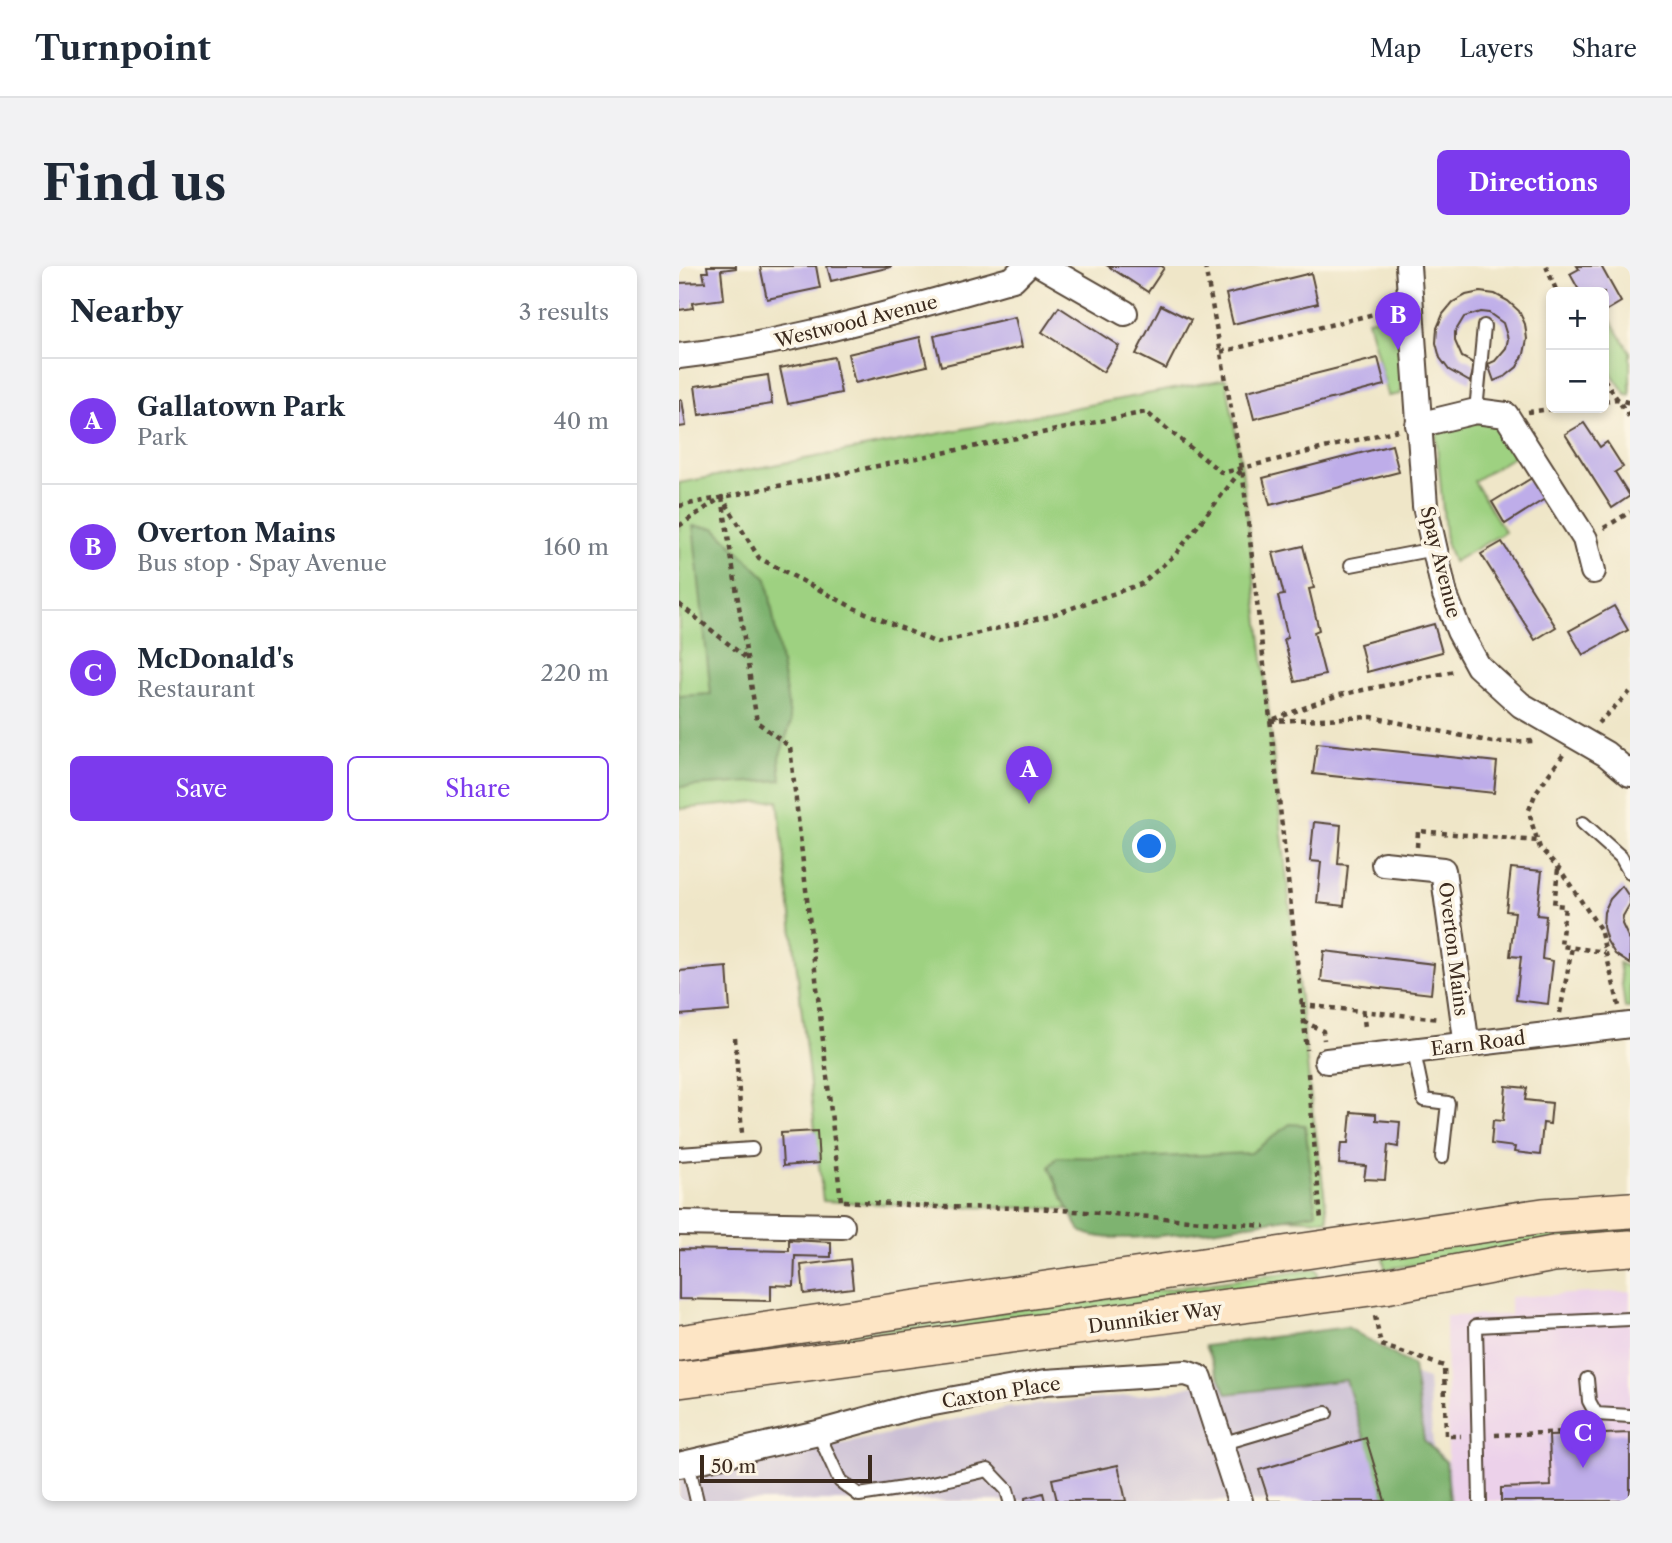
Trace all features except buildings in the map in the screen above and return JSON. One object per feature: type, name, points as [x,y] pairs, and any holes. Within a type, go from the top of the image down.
[{"type":"main road","points":[[679,1343],[1543,1216],[1630,1210]]},
{"type":"main road","name":"Dunnikier Way","points":[[689,1377],[1385,1286],[1553,1254],[1630,1248]]},
{"type":"street","name":"Westwood Avenue","points":[[679,356],[733,350],[835,329],[1013,279],[1026,266]]},
{"type":"street","points":[[1043,266],[1125,313]]},
{"type":"street","name":"Spay Avenue","points":[[1408,266],[1425,506],[1434,550],[1459,631],[1478,666],[1521,705],[1606,754],[1630,774]]},
{"type":"street","points":[[1418,425],[1476,411],[1506,415],[1585,539],[1593,570]]},
{"type":"street","name":"Overton Mains","points":[[1384,864],[1443,870],[1465,1032],[1469,1044]]},
{"type":"street","name":"Earn Road","points":[[1314,1062],[1414,1052],[1625,1019]]},
{"type":"street","points":[[679,1223],[841,1213]]},
{"type":"street","name":"Caxton Place","points":[[683,1464],[818,1433],[912,1407],[1046,1382],[1187,1373],[1200,1378],[1240,1501]]},
{"type":"lane","points":[[1476,411],[1483,326]]},
{"type":"lane","points":[[1351,565],[1434,550]]},
{"type":"lane","points":[[1583,823],[1621,857],[1630,873]]},
{"type":"lane","points":[[1414,1052],[1424,1100],[1448,1104],[1442,1157]]},
{"type":"lane","points":[[679,1154],[747,1149]]},
{"type":"lane","points":[[1481,1501],[1476,1326],[1630,1319]]},
{"type":"lane","points":[[1587,1379],[1589,1401],[1596,1414],[1630,1416]]},
{"type":"lane","points":[[1221,1444],[1326,1413]]},
{"type":"lane","points":[[818,1433],[840,1481],[859,1498],[988,1470],[1007,1490],[1010,1501]]},
{"type":"lane","points":[[683,1464],[697,1501]]},
{"type":"path","points":[[1205,266],[1242,468],[1301,1005],[1314,1062],[1325,1250]]},
{"type":"path","points":[[1546,266],[1555,287]]},
{"type":"path","points":[[1221,352],[1410,305]]},
{"type":"path","points":[[1609,387],[1630,418]]},
{"type":"path","points":[[1609,400],[1617,399],[1630,403]]},
{"type":"path","points":[[679,506],[1146,412],[1222,473],[1418,425]]},
{"type":"path","points":[[722,498],[759,558],[854,608],[937,643],[1049,616],[1141,583],[1175,555],[1242,468]]},
{"type":"path","points":[[679,526],[722,498]]},
{"type":"path","points":[[722,498],[757,722],[790,747],[841,1213],[938,1207],[1036,1208],[1268,1226]]},
{"type":"path","points":[[1585,539],[1630,512]]},
{"type":"path","points":[[679,604],[747,659]]},
{"type":"path","points":[[1270,721],[1339,695],[1478,666]]},
{"type":"path","points":[[1625,1019],[1600,929],[1559,868],[1540,848],[1529,810],[1536,792],[1561,757],[1630,692]]},
{"type":"path","points":[[1270,721],[1372,717],[1492,742],[1580,740]]},
{"type":"path","points":[[1415,867],[1418,831],[1538,841]]},
{"type":"path","points":[[1559,868],[1554,905],[1566,906],[1561,946],[1605,952]]},
{"type":"path","points":[[1558,1020],[1572,947]]},
{"type":"path","points":[[1301,1005],[1448,1020]]},
{"type":"path","points":[[1363,1011],[1365,1027]]},
{"type":"path","points":[[735,1038],[747,1149]]},
{"type":"path","points":[[1385,1286],[1388,1305],[1374,1310],[1381,1345],[1444,1366],[1446,1436],[1602,1430]]},
{"type":"shaded area","points":[[1630,1291],[1630,1501],[1452,1501],[1448,1462],[1446,1316],[1510,1315],[1510,1297]]},
{"type":"shaded area","points":[[1365,1359],[1428,1379],[1433,1447],[1448,1462],[1452,1501],[679,1501],[679,1480],[1006,1408],[1167,1392],[1237,1373]]},
{"type":"green space","points":[[1398,313],[1401,394],[1388,396],[1368,320]]},
{"type":"green space","points":[[1609,317],[1630,352],[1630,395],[1626,394],[1609,370]]},
{"type":"green space","points":[[1226,379],[1242,468],[1310,1091],[1328,1220],[823,1201],[778,800],[679,809],[679,483]]},
{"type":"green space","points":[[1499,423],[1521,452],[1474,481],[1505,532],[1453,562],[1446,542],[1436,436],[1441,430],[1456,424]]},
{"type":"green space","points":[[693,526],[715,528],[767,579],[791,723],[779,758],[781,780],[679,787],[679,696],[711,694]]},
{"type":"green space","points":[[1619,963],[1630,968],[1630,1008],[1625,1008]]},
{"type":"green space","points":[[1290,1124],[1305,1125],[1316,1213],[1155,1236],[1096,1236],[1080,1230],[1049,1167],[1057,1157],[1132,1158],[1251,1153]]},
{"type":"green space","points":[[1630,1224],[1630,1234],[1385,1269],[1383,1257],[1480,1240]]},
{"type":"green space","points":[[1317,1269],[1320,1284],[951,1332],[867,1335],[679,1360],[679,1355]]},
{"type":"green space","points":[[1347,1327],[1413,1366],[1424,1440],[1446,1462],[1450,1501],[1384,1501],[1346,1380],[1227,1394],[1205,1346]]},
{"type":"place","name":"Overton Mains","points":[[1398,350]]},
{"type":"place","name":"Gallatown Park","points":[[1029,804]]},
{"type":"place","name":"McDonald's","points":[[1583,1468]]}]
